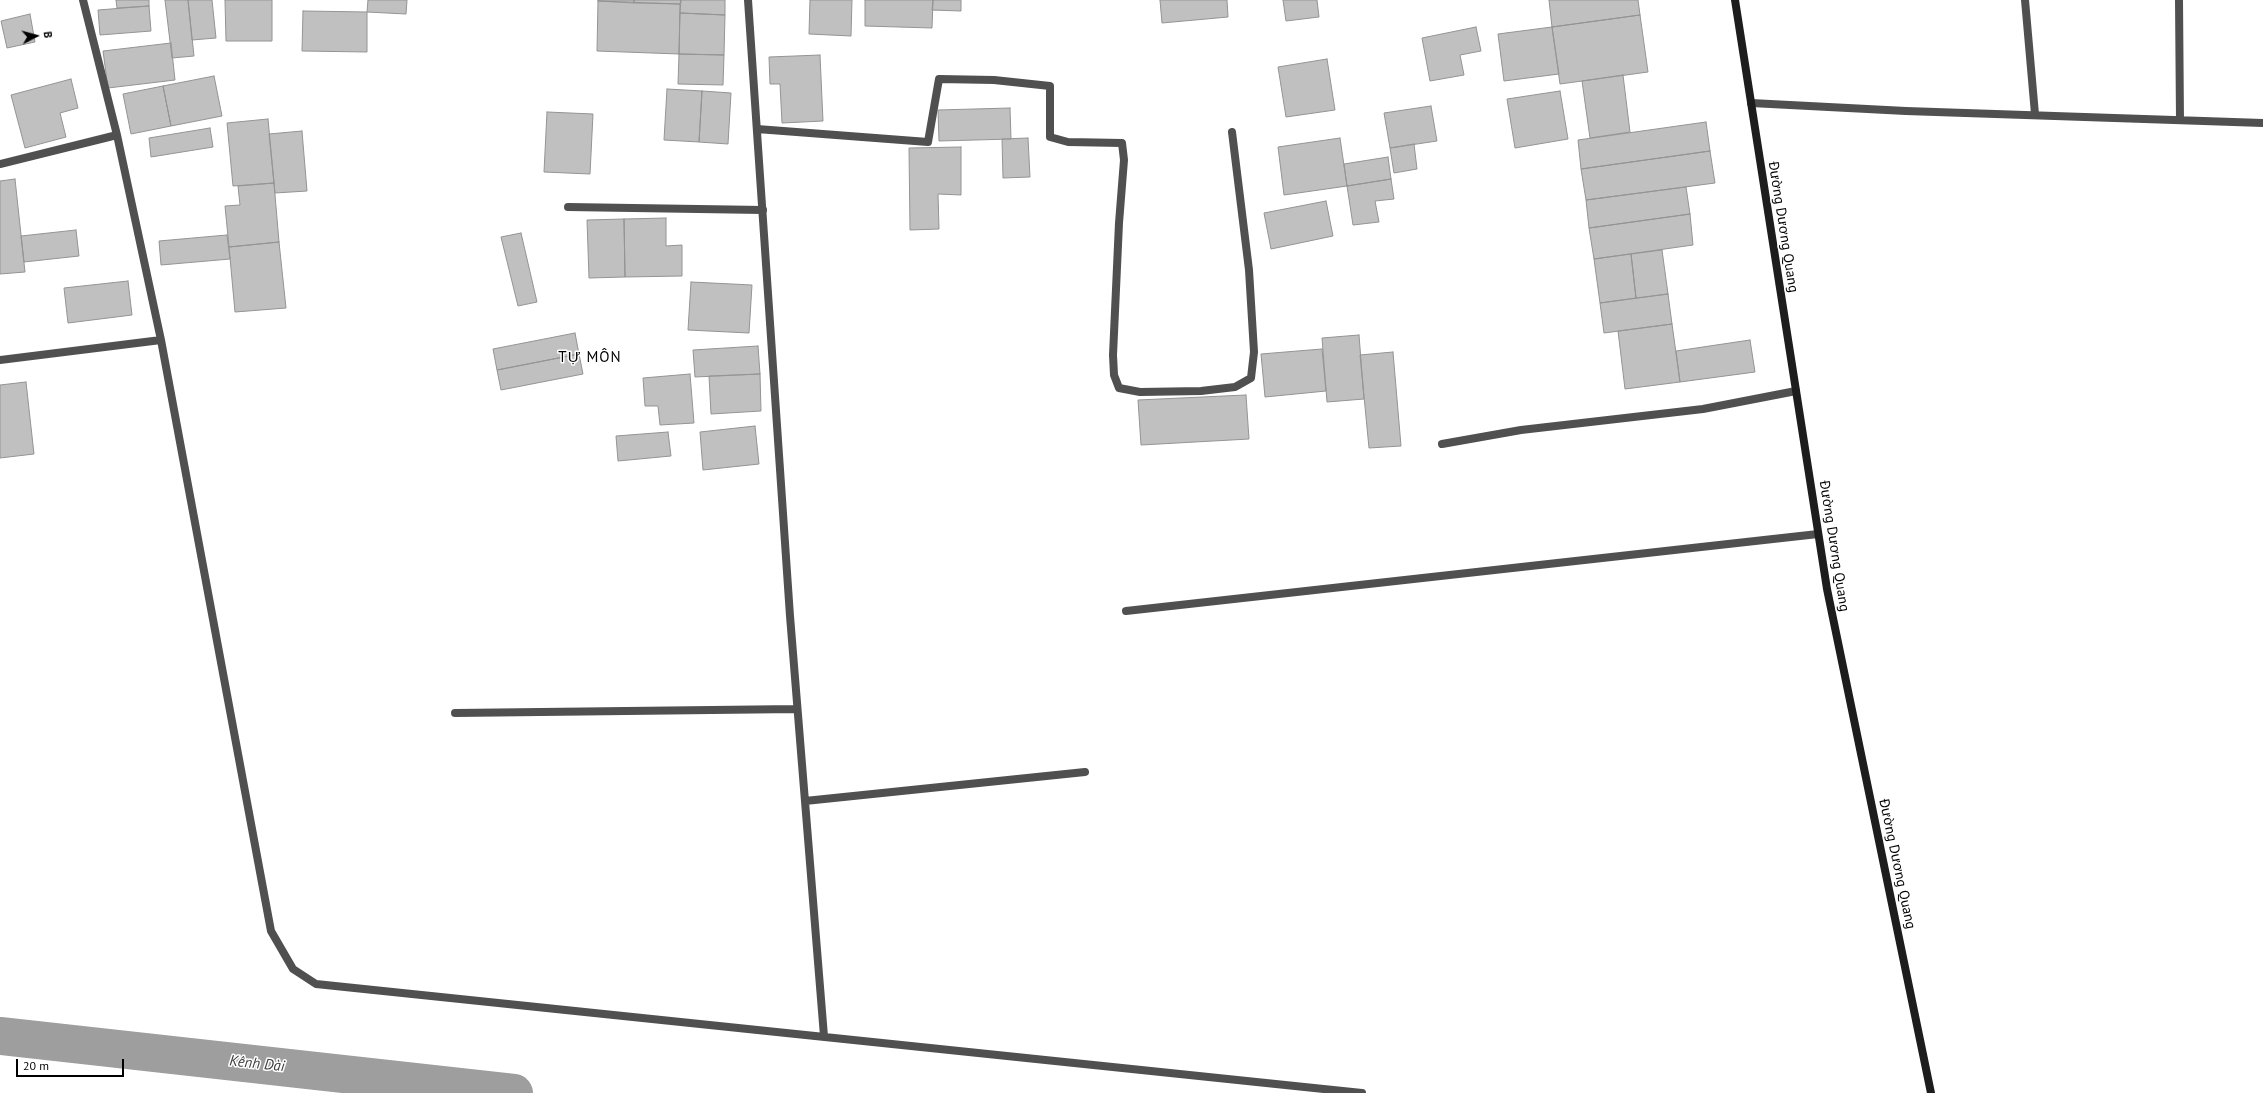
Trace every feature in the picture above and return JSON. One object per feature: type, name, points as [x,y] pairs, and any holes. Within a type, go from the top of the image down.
[{"type":"street","points":[[83,0],[117,135],[161,340],[271,930],[293,969],[316,984],[1362,1093]]},
{"type":"street","points":[[748,0],[797,709],[824,1036]]},
{"type":"street","name":"Đường Dương Quang","points":[[1735,0],[1827,589],[1931,1093]]},
{"type":"street","points":[[2025,0],[2035,114]]},
{"type":"street","points":[[2179,0],[2180,120]]},
{"type":"street","points":[[758,129],[928,142],[939,79],[994,80],[1050,86],[1050,137],[1068,142],[1122,143],[1124,160],[1119,224],[1113,355],[1114,375],[1119,388],[1140,392],[1201,391],[1228,388],[1235,387],[1251,378],[1254,352],[1249,270],[1232,132]]},
{"type":"street","points":[[1751,103],[1906,111],[2035,114],[2263,123]]},
{"type":"street","points":[[0,164],[117,135]]},
{"type":"street","points":[[568,207],[763,210]]},
{"type":"street","points":[[0,360],[161,340]]},
{"type":"street","points":[[1442,444],[1521,430],[1703,409],[1796,391]]},
{"type":"street","points":[[1126,611],[1818,534]]},
{"type":"street","points":[[455,713],[797,709]]},
{"type":"street","points":[[805,801],[1085,772]]},
{"type":"building","points":[[116,0],[149,0],[149,6],[117,8]]},
{"type":"building","points":[[165,0],[188,0],[194,56],[172,58]]},
{"type":"building","points":[[188,0],[212,0],[216,38],[192,40]]},
{"type":"building","points":[[225,0],[272,0],[272,41],[226,41]]},
{"type":"building","points":[[368,0],[407,0],[406,14],[367,12]]},
{"type":"building","points":[[634,0],[634,3],[598,1]]},
{"type":"building","points":[[634,0],[681,0],[680,4],[634,3]]},
{"type":"building","points":[[681,0],[725,0],[725,15],[680,13]]},
{"type":"building","points":[[810,0],[852,0],[851,36],[809,34]]},
{"type":"building","points":[[865,0],[933,0],[932,28],[865,26]]},
{"type":"building","points":[[933,0],[961,0],[961,11],[932,10]]},
{"type":"building","points":[[1160,0],[1227,0],[1228,17],[1162,23]]},
{"type":"building","points":[[1283,0],[1317,0],[1319,17],[1286,21]]},
{"type":"building","points":[[1549,0],[1638,0],[1640,15],[1552,27]]},
{"type":"building","points":[[598,1],[680,4],[679,54],[597,51]]},
{"type":"building","points":[[149,6],[151,31],[100,35],[98,10]]},
{"type":"building","points":[[303,11],[367,12],[367,52],[302,51]]},
{"type":"building","points":[[680,13],[725,15],[724,55],[679,54]]},
{"type":"building","points":[[30,14],[35,42],[7,48],[1,21]]},
{"type":"building","points":[[1640,15],[1648,72],[1560,84],[1552,27]]},
{"type":"building","points":[[1476,27],[1481,51],[1460,55],[1464,75],[1430,81],[1422,38]]},
{"type":"building","points":[[1552,27],[1559,74],[1504,81],[1498,34]]},
{"type":"building","points":[[171,43],[175,80],[108,88],[103,51]]},
{"type":"building","points":[[679,54],[724,55],[723,85],[678,84]]},
{"type":"building","points":[[820,55],[823,121],[782,123],[780,84],[770,84],[769,57]]},
{"type":"building","points":[[1327,59],[1335,110],[1286,117],[1278,67]]},
{"type":"building","points":[[1623,75],[1630,132],[1590,138],[1582,81]]},
{"type":"building","points":[[214,76],[222,116],[171,126],[163,86]]},
{"type":"building","points":[[71,79],[78,108],[60,113],[66,137],[25,148],[11,95]]},
{"type":"building","points":[[163,86],[171,126],[131,134],[123,94]]},
{"type":"building","points":[[667,89],[702,91],[699,142],[664,140]]},
{"type":"building","points":[[702,91],[731,93],[728,144],[699,142]]},
{"type":"building","points":[[1560,91],[1568,139],[1515,148],[1507,99]]},
{"type":"building","points":[[1431,106],[1437,141],[1390,148],[1384,113]]},
{"type":"building","points":[[1010,108],[1011,139],[939,141],[938,110]]},
{"type":"building","points":[[547,112],[593,114],[590,174],[544,172]]},
{"type":"building","points":[[268,119],[274,183],[233,186],[227,123]]},
{"type":"building","points":[[1706,122],[1710,151],[1581,169],[1578,140]]},
{"type":"building","points":[[210,128],[213,147],[151,157],[149,138]]},
{"type":"building","points":[[302,131],[307,191],[275,193],[269,134]]},
{"type":"building","points":[[1028,138],[1030,177],[1003,178],[1002,139]]},
{"type":"building","points":[[1340,138],[1347,186],[1284,195],[1278,147]]},
{"type":"building","points":[[1414,144],[1417,169],[1394,173],[1390,148]]},
{"type":"building","points":[[961,147],[961,195],[938,194],[939,229],[910,230],[909,148]]},
{"type":"building","points":[[1710,151],[1715,183],[1586,200],[1581,169]]},
{"type":"building","points":[[1388,157],[1391,179],[1347,186],[1344,164]]},
{"type":"building","points":[[15,179],[25,272],[0,274],[0,181]]},
{"type":"building","points":[[1391,179],[1394,199],[1375,201],[1379,222],[1353,225],[1347,186]]},
{"type":"building","points":[[274,183],[279,242],[229,247],[225,206],[240,205],[238,186]]},
{"type":"building","points":[[1686,187],[1690,214],[1589,228],[1586,200]]},
{"type":"building","points":[[1326,201],[1333,236],[1271,249],[1264,213]]},
{"type":"building","points":[[1690,214],[1693,245],[1594,259],[1589,228]]},
{"type":"building","points":[[666,218],[666,246],[682,245],[682,276],[625,277],[624,219]]},
{"type":"building","points":[[624,219],[625,277],[589,278],[587,220]]},
{"type":"building","points":[[76,230],[79,256],[24,262],[21,236]]},
{"type":"building","points":[[521,233],[537,302],[518,306],[501,237]]},
{"type":"building","points":[[227,235],[230,259],[161,265],[159,241]]},
{"type":"building","points":[[279,242],[286,308],[235,312],[229,247]]},
{"type":"building","points":[[1662,250],[1668,294],[1636,298],[1631,254]]},
{"type":"building","points":[[1631,254],[1636,298],[1600,303],[1594,259]]},
{"type":"building","points":[[128,281],[132,315],[68,323],[64,288]]},
{"type":"building","points":[[691,282],[752,285],[749,333],[688,330]]},
{"type":"building","points":[[1668,294],[1672,324],[1604,333],[1600,303]]},
{"type":"building","points":[[1672,324],[1680,382],[1625,389],[1618,331]]},
{"type":"building","points":[[575,333],[579,354],[497,370],[493,349]]},
{"type":"building","points":[[1359,335],[1364,399],[1327,402],[1322,338]]},
{"type":"building","points":[[1750,340],[1755,372],[1680,382],[1676,351]]},
{"type":"building","points":[[758,346],[760,374],[695,377],[693,350]]},
{"type":"building","points":[[1322,349],[1326,391],[1265,397],[1261,354]]},
{"type":"building","points":[[1393,352],[1401,446],[1369,448],[1360,355]]},
{"type":"building","points":[[579,354],[583,374],[501,390],[497,370]]},
{"type":"building","points":[[690,374],[694,423],[660,425],[658,406],[645,406],[643,378]]},
{"type":"building","points":[[760,374],[761,411],[711,414],[709,376]]},
{"type":"building","points":[[26,382],[34,454],[0,458],[0,385]]},
{"type":"building","points":[[1246,395],[1249,439],[1141,445],[1138,400]]},
{"type":"building","points":[[755,426],[759,464],[703,470],[700,432]]},
{"type":"building","points":[[668,432],[671,456],[618,461],[616,436]]},
{"type":"waterway","name":"Kênh Dài","points":[[0,1036],[514,1093]]},
{"type":"district","name":"TỰ MÔN","points":[[590,358]]}]
